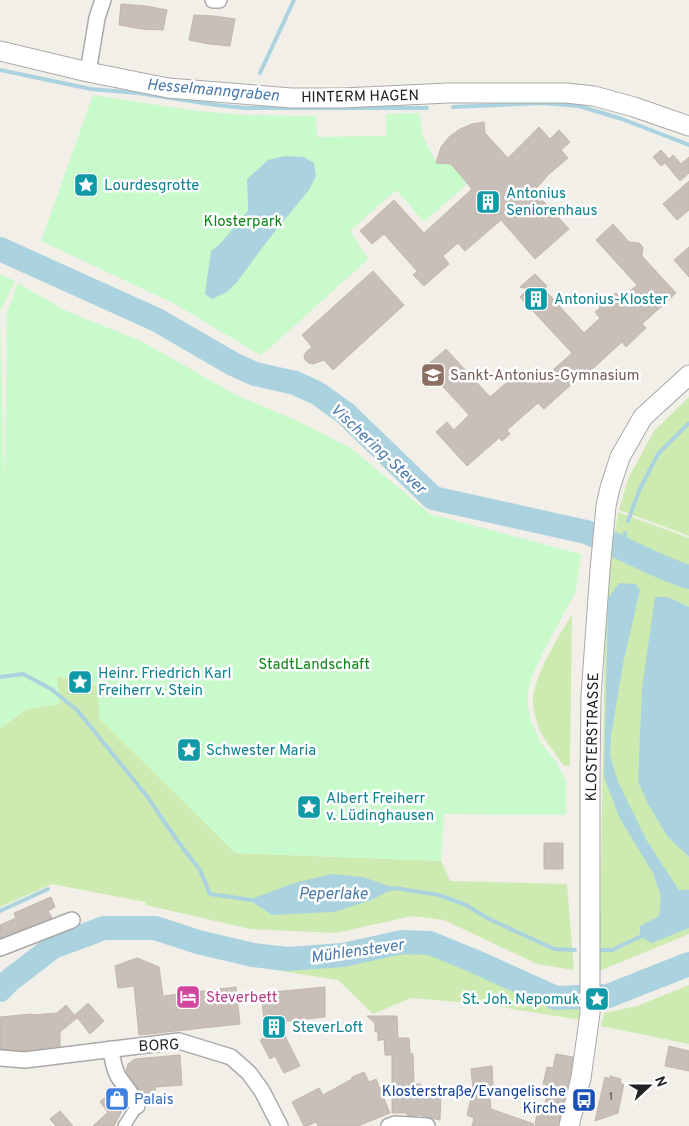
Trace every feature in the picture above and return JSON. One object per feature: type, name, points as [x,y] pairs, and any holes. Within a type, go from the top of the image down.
[{"type":"street","points":[[88,72],[96,18],[103,0]]},
{"type":"street","points":[[213,0],[219,0]]},
{"type":"street","name":"HINTERM HAGEN","points":[[0,52],[168,88],[291,98],[343,98],[448,93],[579,94],[594,96],[634,107],[689,126]]},
{"type":"street","name":"KLOSTERSTRASSE","points":[[569,1126],[581,1078],[590,1013],[591,714],[604,523],[610,488],[620,457],[628,442],[643,417],[689,376]]},
{"type":"street","points":[[0,948],[72,920]]},
{"type":"street","name":"BORG","points":[[0,1058],[26,1060],[179,1042],[231,1057],[249,1073],[262,1091],[280,1126]]},
{"type":"street","points":[[110,1049],[117,1074],[137,1106],[124,1126]]},
{"type":"street","points":[[389,1126],[395,1124],[427,1126]]},
{"type":"green space","name":"Klosterpark","points":[[93,95],[197,111],[246,115],[316,116],[317,137],[386,136],[386,114],[419,113],[423,137],[436,162],[451,164],[467,184],[424,222],[396,190],[350,231],[368,259],[260,355],[175,304],[41,241]]},
{"type":"green space","points":[[0,274],[15,281],[0,311]]},
{"type":"green space","name":"StadtLandschaft","points":[[18,283],[64,310],[143,342],[236,395],[300,422],[352,449],[430,514],[581,554],[576,591],[545,648],[532,676],[527,696],[530,718],[540,742],[555,760],[566,781],[566,815],[444,814],[441,861],[235,853],[99,718],[98,686],[57,676],[60,704],[27,709],[0,728],[0,311],[4,471],[7,312]]},
{"type":"green space","points":[[689,397],[689,536],[619,510],[628,479],[654,431]]},
{"type":"green space","points":[[618,512],[689,538],[689,607],[668,597],[655,598],[687,856],[689,857],[689,934],[599,971],[606,592]]},
{"type":"green space","points":[[572,614],[570,765],[564,766],[540,731],[533,706],[533,697],[543,665]]},
{"type":"green space","points":[[56,676],[98,686],[235,853],[441,861],[450,881],[567,884],[574,970],[537,964],[444,920],[412,916],[336,933],[250,929],[146,905],[145,902],[52,884],[0,907],[0,728],[27,709],[60,704]]},
{"type":"green space","points":[[398,949],[430,951],[555,1006],[583,1007],[581,1020],[482,1004],[411,998],[373,1014],[338,980],[268,969],[323,967]]},
{"type":"green space","points":[[689,985],[689,1044],[601,1026],[604,1013],[637,1006]]},
{"type":"water","points":[[285,156],[304,157],[314,163],[316,176],[309,190],[237,282],[227,292],[212,299],[205,294],[211,251],[219,245],[248,211],[247,179],[268,160]]},
{"type":"water","points":[[619,583],[636,584],[640,590],[623,664],[611,736],[610,755],[618,782],[647,841],[679,890],[689,890],[689,928],[652,943],[640,936],[640,926],[659,916],[661,896],[653,873],[619,817],[604,777],[608,598]]},
{"type":"water","points":[[655,597],[668,597],[689,607],[689,857],[667,836],[648,804],[638,781],[642,688]]},
{"type":"water","name":"Peperlake","points":[[332,874],[363,877],[395,888],[369,901],[334,912],[272,915],[249,900],[294,883]]},
{"type":"building","points":[[121,4],[167,10],[163,30],[119,25]]},
{"type":"building","points":[[194,15],[235,19],[230,46],[189,40]]},
{"type":"building","name":"Antonius Seniorenhaus","points":[[484,122],[485,133],[508,158],[539,127],[550,139],[559,130],[570,142],[561,150],[568,158],[548,175],[534,191],[569,229],[535,259],[501,220],[465,251],[458,243],[443,256],[449,264],[424,286],[413,275],[417,271],[384,234],[372,244],[360,231],[394,200],[424,233],[472,189],[451,164],[436,163],[441,147],[449,137],[460,129]]},
{"type":"building","points":[[661,150],[669,159],[673,155],[681,164],[689,157],[689,173],[680,181],[665,163],[661,166],[653,157]]},
{"type":"building","points":[[689,181],[689,210],[677,220],[663,204]]},
{"type":"building","points":[[613,224],[629,242],[639,243],[643,247],[642,256],[676,293],[642,324],[646,328],[626,347],[622,342],[544,409],[538,403],[507,430],[510,434],[502,441],[499,438],[467,466],[436,432],[447,422],[454,430],[469,415],[425,367],[446,349],[490,397],[521,370],[528,379],[538,373],[543,379],[572,353],[520,297],[528,289],[520,287],[535,274],[547,286],[544,289],[584,333],[600,318],[595,312],[600,308],[599,306],[616,293],[621,299],[637,285],[596,240]]},
{"type":"building","points":[[689,247],[689,277],[674,260]]},
{"type":"building","points":[[373,271],[404,305],[333,370],[324,360],[313,364],[309,363],[305,360],[304,356],[312,347],[302,335]]},
{"type":"building","points":[[544,843],[563,843],[563,869],[544,869]]},
{"type":"building","points":[[51,897],[55,907],[48,911],[52,918],[0,938],[0,925],[16,918],[14,913]]},
{"type":"building","name":"Steverbett","points":[[137,958],[159,967],[163,996],[236,987],[240,1024],[139,1035],[134,986],[118,988],[115,966]]},
{"type":"building","name":"SteverLoft","points":[[325,987],[325,1017],[278,1022],[300,1066],[284,1073],[275,1056],[270,1059],[260,1040],[266,1037],[261,993]]},
{"type":"building","points":[[88,1003],[104,1021],[90,1034],[75,1015]]},
{"type":"building","points":[[66,1005],[77,1018],[60,1032],[60,1046],[25,1051],[0,1049],[0,1017],[57,1013]]},
{"type":"building","points":[[367,1016],[397,1016],[398,1038],[409,1038],[410,1053],[413,1054],[414,1084],[421,1084],[421,1094],[441,1093],[440,1120],[422,1115],[411,1116],[406,1113],[392,1113],[392,1055],[385,1055],[384,1039],[378,1041],[375,1023]]},
{"type":"building","points":[[669,1046],[689,1051],[689,1071],[665,1066]]},
{"type":"building","points":[[556,1054],[573,1057],[558,1126],[535,1126],[537,1111],[543,1112],[549,1086],[543,1084],[547,1067],[553,1068]]},
{"type":"building","points":[[180,1055],[182,1085],[155,1087],[156,1097],[145,1098],[126,1071],[128,1064],[135,1059]]},
{"type":"building","points":[[492,1066],[493,1086],[489,1087],[491,1109],[534,1124],[533,1126],[472,1126],[474,1118],[467,1115],[473,1089],[471,1069]]},
{"type":"building","points":[[364,1072],[369,1082],[376,1079],[390,1113],[358,1126],[318,1126],[316,1122],[304,1126],[292,1102],[319,1088],[323,1095],[352,1079],[352,1077]]},
{"type":"building","points":[[610,1076],[621,1079],[620,1082],[624,1083],[618,1113],[595,1121],[605,1077],[610,1079]]},
{"type":"building","points":[[113,1090],[125,1105],[114,1126],[93,1126],[108,1112],[100,1102]]},
{"type":"building","points":[[60,1111],[73,1126],[56,1126],[50,1119]]},
{"type":"waterway","name":"Hesselmanngraben","points":[[260,73],[294,0]]},
{"type":"waterway","name":"Hesselmanngraben","points":[[0,70],[91,89],[138,93],[245,108],[427,108]]},
{"type":"waterway","points":[[453,107],[542,103],[579,106],[622,119],[689,145]]},
{"type":"waterway","name":"Vischering-Stever","points":[[0,249],[157,320],[233,364],[255,374],[295,383],[317,393],[345,413],[433,498],[586,532],[689,577]]},
{"type":"waterway","points":[[628,521],[639,491],[658,454],[689,423]]},
{"type":"waterway","points":[[622,548],[625,533]]},
{"type":"waterway","name":"Peperlake","points":[[0,677],[23,674],[51,689],[77,710],[146,795],[200,870],[210,894],[252,900]]},
{"type":"waterway","points":[[0,911],[48,889]]},
{"type":"waterway","name":"Peperlake","points":[[392,889],[439,895],[466,905],[487,918],[554,949],[575,950]]},
{"type":"waterway","name":"Mühlenstever","points":[[0,990],[53,947],[104,928],[155,928],[198,942],[253,955],[287,959],[343,955],[402,942],[430,943],[556,998],[608,996],[689,964]]},
{"type":"waterway","points":[[599,950],[612,950],[644,935]]},
{"type":"place","name":"Lourdesgrotte","points":[[86,185]]},
{"type":"place","name":"Antonius Seniorenhaus","points":[[488,202]]},
{"type":"place","name":"Antonius-Kloster","points":[[536,299]]},
{"type":"place","name":"Sankt-Antonius-Gymnasium","points":[[433,375]]},
{"type":"place","name":"Heinr. Friedrich Karl Freiherr v. Stein","points":[[80,682]]},
{"type":"place","name":"Schwester Maria","points":[[189,750]]},
{"type":"place","name":"Albert Freiherr v. Lüdinghausen","points":[[309,807]]},
{"type":"place","name":"Steverbett","points":[[188,997]]},
{"type":"place","name":"St. Joh. Nepomuk","points":[[597,999]]},
{"type":"place","name":"SteverLoft","points":[[274,1027]]},
{"type":"place","name":"Palais","points":[[117,1099]]},
{"type":"place","name":"Klosterstraße/Evangelische Kirche","points":[[584,1100]]}]
